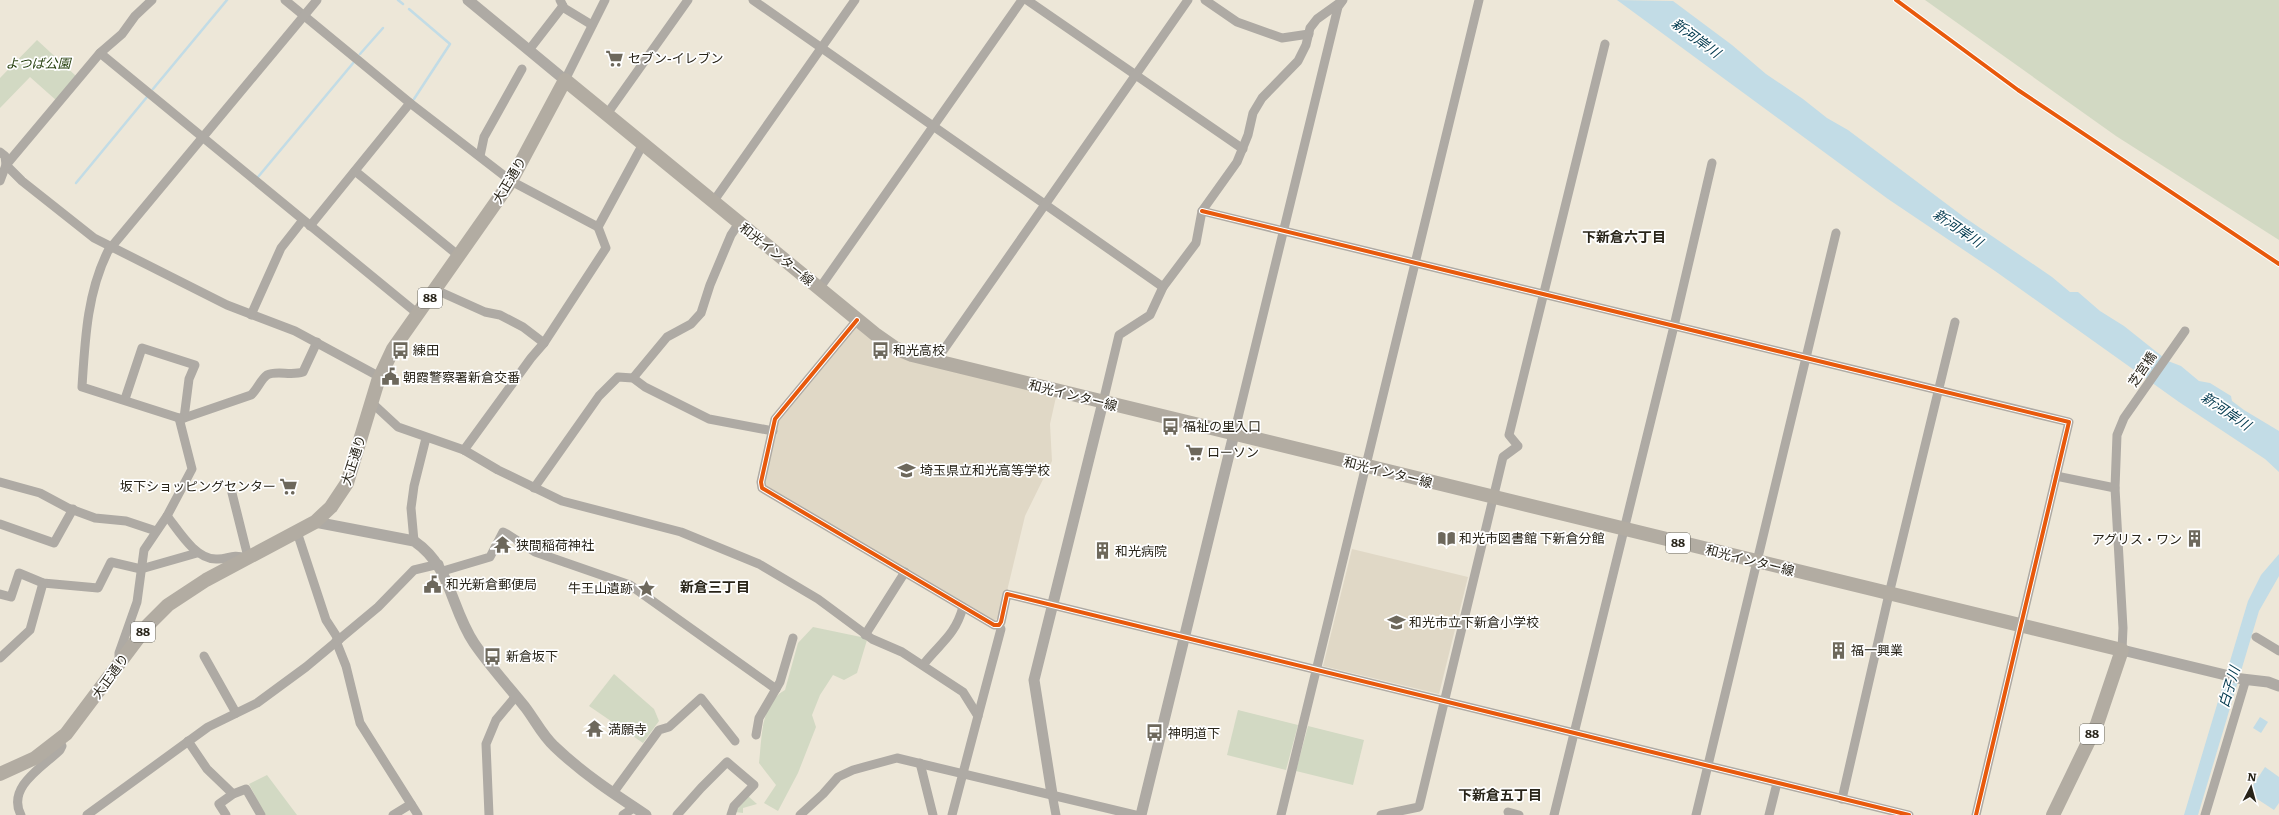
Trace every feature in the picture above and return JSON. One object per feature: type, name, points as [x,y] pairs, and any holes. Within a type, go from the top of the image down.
[{"type":"main road","name":"和光インター線","points":[[564,80],[857,320],[895,348],[938,362],[1494,497],[1623,530],[2122,650]]},
{"type":"main road","name":"大正通り","points":[[0,774],[35,758],[59,740],[76,722],[148,625],[168,605],[196,585],[315,522],[331,507],[347,482],[371,402],[380,377],[393,349],[436,290],[511,181],[564,80]]},
{"type":"main road","name":"88","points":[[2053,815],[2097,724],[2122,650]]},
{"type":"street","points":[[0,181],[6,165],[100,53],[122,34],[135,16],[152,0]]},
{"type":"street","points":[[284,0],[410,103],[511,181],[598,227],[606,248],[544,343],[531,358],[464,450]]},
{"type":"street","points":[[317,0],[111,248],[103,263],[88,319],[82,387],[125,399],[182,418],[251,395],[258,389],[266,376],[272,374],[294,375],[303,372],[317,342]]},
{"type":"street","points":[[468,0],[564,80],[605,0]]},
{"type":"street","points":[[607,114],[688,0]]},
{"type":"street","points":[[753,0],[1163,287]]},
{"type":"street","points":[[713,202],[855,0]]},
{"type":"street","points":[[819,289],[1022,0]]},
{"type":"street","points":[[1027,0],[1135,76],[1243,149]]},
{"type":"street","points":[[938,362],[940,355],[1188,0]]},
{"type":"street","points":[[1205,0],[1238,22],[1282,38],[1309,34]]},
{"type":"street","points":[[1281,815],[1317,670],[1413,263],[1479,0]]},
{"type":"street","points":[[1056,815],[1034,680],[1118,336],[1150,315],[1163,287],[1196,243],[1202,211],[1237,162],[1243,149],[1253,112],[1262,98],[1298,61],[1306,45],[1310,28],[1317,18],[1342,1]]},
{"type":"street","points":[[1141,815],[1338,7],[1342,1]]},
{"type":"street","points":[[529,50],[564,4],[592,25]]},
{"type":"street","points":[[1381,815],[1419,808],[1443,701],[1503,457],[1518,446],[1509,435],[1605,44]]},
{"type":"street","points":[[100,53],[418,314]]},
{"type":"street","points":[[480,156],[484,137],[522,69]]},
{"type":"street","points":[[310,226],[410,103]]},
{"type":"street","points":[[598,227],[643,144]]},
{"type":"street","points":[[0,152],[5,156],[6,165],[78,226],[111,248],[251,315],[295,331],[380,377]]},
{"type":"street","points":[[1554,815],[1674,326],[1712,163]]},
{"type":"street","points":[[354,172],[459,256]]},
{"type":"street","points":[[1202,211],[2070,422],[1976,815]]},
{"type":"street","points":[[251,315],[281,248],[303,220]]},
{"type":"street","points":[[633,378],[667,337],[690,324],[701,313],[710,285],[731,235],[739,223]]},
{"type":"street","points":[[1696,815],[1759,562],[1836,233]]},
{"type":"street","points":[[436,290],[485,312],[500,315],[523,327],[544,343]]},
{"type":"street","points":[[857,320],[775,419],[762,488],[994,625],[999,625]]},
{"type":"street","points":[[1842,799],[1888,594],[1955,322]]},
{"type":"street","name":"芝宮橋","points":[[2122,650],[2123,628],[2115,488],[2116,444],[2120,426],[2182,334]]},
{"type":"street","points":[[118,665],[119,653],[137,602],[144,550],[167,516],[192,469],[182,418],[189,379],[195,365],[142,348],[125,399]]},
{"type":"street","points":[[534,488],[569,436],[608,385],[618,377],[633,378],[645,387],[709,419],[772,431]]},
{"type":"street","points":[[371,402],[398,427],[464,450],[534,488],[562,501],[580,507],[681,532],[759,564],[818,599],[865,634],[902,652],[963,692],[978,716]]},
{"type":"street","points":[[414,541],[412,501],[426,438]]},
{"type":"street","points":[[2056,476],[2115,488]]},
{"type":"street","points":[[0,482],[40,493],[95,518],[126,521],[156,531]]},
{"type":"street","points":[[167,516],[197,553],[215,560],[236,555],[247,558],[232,494]]},
{"type":"street","points":[[0,524],[54,544],[73,509]]},
{"type":"street","points":[[315,522],[414,541],[424,548],[441,567],[467,632],[554,746],[597,782],[646,815]]},
{"type":"street","points":[[297,532],[326,620],[338,640],[360,723],[418,815]]},
{"type":"street","points":[[87,815],[208,727],[257,703],[378,607],[414,570],[441,567],[490,557],[503,532],[535,552],[630,585],[776,689]]},
{"type":"street","points":[[0,594],[11,597],[19,573],[43,583],[98,588],[111,562],[141,569],[197,553]]},
{"type":"street","points":[[865,634],[905,572]]},
{"type":"street","points":[[0,658],[30,630],[43,583]]},
{"type":"street","points":[[952,815],[1001,629],[999,625],[1007,594],[1909,815]]},
{"type":"street","points":[[923,665],[932,653],[945,643],[960,619],[963,607]]},
{"type":"street","points":[[2256,637],[2279,651]]},
{"type":"street","points":[[756,735],[759,718],[780,682],[792,638]]},
{"type":"street","points":[[2122,650],[2243,679],[2268,682],[2279,686]]},
{"type":"street","points":[[204,656],[236,713]]},
{"type":"street","points":[[2205,815],[2243,679]]},
{"type":"street","points":[[489,815],[486,744],[496,720],[516,696]]},
{"type":"street","points":[[613,793],[659,730],[669,727],[701,698],[735,742]]},
{"type":"street","points":[[21,815],[18,804],[20,791],[27,779],[60,750],[62,746],[59,740]]},
{"type":"street","points":[[188,741],[207,769],[233,794]]},
{"type":"street","points":[[800,815],[823,794],[838,777],[853,770],[897,758],[1135,815]]},
{"type":"street","points":[[677,815],[700,788],[728,762],[754,785],[734,806],[731,815]]},
{"type":"street","points":[[920,763],[933,815]]},
{"type":"street","points":[[1769,815],[1777,783]]},
{"type":"street","points":[[226,815],[219,804],[233,794],[246,790],[261,815]]},
{"type":"street","points":[[393,815],[411,804]]},
{"type":"street","points":[[623,815],[635,807]]},
{"type":"street","points":[[1508,812],[1519,815]]},
{"type":"shaded area","name":"埼玉県立和光高等学校","points":[[852,327],[858,327],[877,345],[894,356],[1056,397],[1050,424],[1052,461],[1025,516],[1007,591],[997,619],[993,621],[766,486],[764,480],[777,420]]},
{"type":"shaded area","name":"和光市立下新倉小学校","points":[[1352,549],[1468,577],[1439,694],[1323,666]]},
{"type":"green space","points":[[1925,0],[2279,0],[2279,240],[2116,136]]},
{"type":"green space","name":"よつば公園","points":[[37,40],[76,76],[57,101],[30,77],[0,108],[0,78]]},
{"type":"green space","points":[[813,627],[861,637],[867,640],[857,673],[844,680],[833,675],[820,695],[812,715],[816,727],[798,773],[778,811],[764,803],[776,785],[759,763],[762,733],[771,704],[777,696],[785,690],[798,643]]},
{"type":"green space","points":[[614,674],[654,709],[659,721],[643,743],[589,706]]},
{"type":"green space","points":[[1238,710],[1298,725],[1286,770],[1227,755]]},
{"type":"green space","points":[[1308,726],[1364,740],[1353,785],[1296,771]]},
{"type":"green space","points":[[267,775],[297,815],[265,815],[249,784]]},
{"type":"green space","points":[[748,796],[757,804],[743,808],[743,813],[735,812]]},
{"type":"water","name":"新河岸川","points":[[1617,0],[1673,1],[1732,45],[1766,74],[1803,99],[1827,118],[1848,130],[1964,217],[2052,277],[2070,292],[2078,292],[2100,311],[2124,326],[2168,361],[2181,366],[2199,381],[2210,383],[2231,396],[2232,401],[2244,410],[2279,431],[2279,472],[2265,459],[2179,402],[1995,271],[1888,199]]},
{"type":"water","name":"白子川","points":[[2279,554],[2279,576],[2259,611],[2198,815],[2184,815],[2248,601],[2261,575]]},
{"type":"water","points":[[2260,717],[2268,722],[2261,733],[2253,728]]},
{"type":"water","points":[[2265,767],[2279,777],[2279,803],[2274,810],[2248,793]]},
{"type":"waterway","points":[[153,89],[227,0]]},
{"type":"waterway","points":[[398,0],[403,4]]},
{"type":"waterway","points":[[409,9],[450,44],[414,99]]},
{"type":"waterway","points":[[360,54],[383,28]]},
{"type":"waterway","points":[[258,177],[354,62]]},
{"type":"waterway","points":[[76,183],[147,97]]},
{"type":"cycle path","points":[[1896,0],[2018,90],[2279,264]]},
{"type":"cycle path","points":[[1202,211],[2069,422],[1976,815]]},
{"type":"cycle path","points":[[857,320],[775,419],[761,482],[762,488],[994,625],[999,625],[1001,622],[1007,594],[1909,815]]},
{"type":"place","name":"セブン-イレブン","points":[[615,58]]},
{"type":"place","name":"練田","points":[[400,350]]},
{"type":"place","name":"和光高校","points":[[880,350]]},
{"type":"place","name":"朝霞警察署新倉交番","points":[[390,377]]},
{"type":"place","name":"福祉の里入口","points":[[1170,426]]},
{"type":"place","name":"ローソン","points":[[1194,452]]},
{"type":"place","name":"埼玉県立和光高等学校","points":[[907,470]]},
{"type":"place","name":"坂下ショッピングセンター","points":[[289,486]]},
{"type":"place","name":"和光市図書館 下新倉分館","points":[[1446,538]]},
{"type":"place","name":"アグリス・ワン","points":[[2195,539]]},
{"type":"place","name":"狭間稲荷神社","points":[[503,545]]},
{"type":"place","name":"和光病院","points":[[1102,551]]},
{"type":"place","name":"和光新倉郵便局","points":[[433,584]]},
{"type":"place","name":"牛王山遺跡","points":[[646,588]]},
{"type":"place","name":"和光市立下新倉小学校","points":[[1396,622]]},
{"type":"place","name":"福一興業","points":[[1838,650]]},
{"type":"place","name":"新倉坂下","points":[[493,656]]},
{"type":"place","name":"満願寺","points":[[595,729]]},
{"type":"place","name":"神明道下","points":[[1155,733]]},
{"type":"district","name":"下新倉六丁目","points":[[1624,237]]},
{"type":"district","name":"新倉三丁目","points":[[715,587]]},
{"type":"district","name":"下新倉五丁目","points":[[1500,795]]}]
